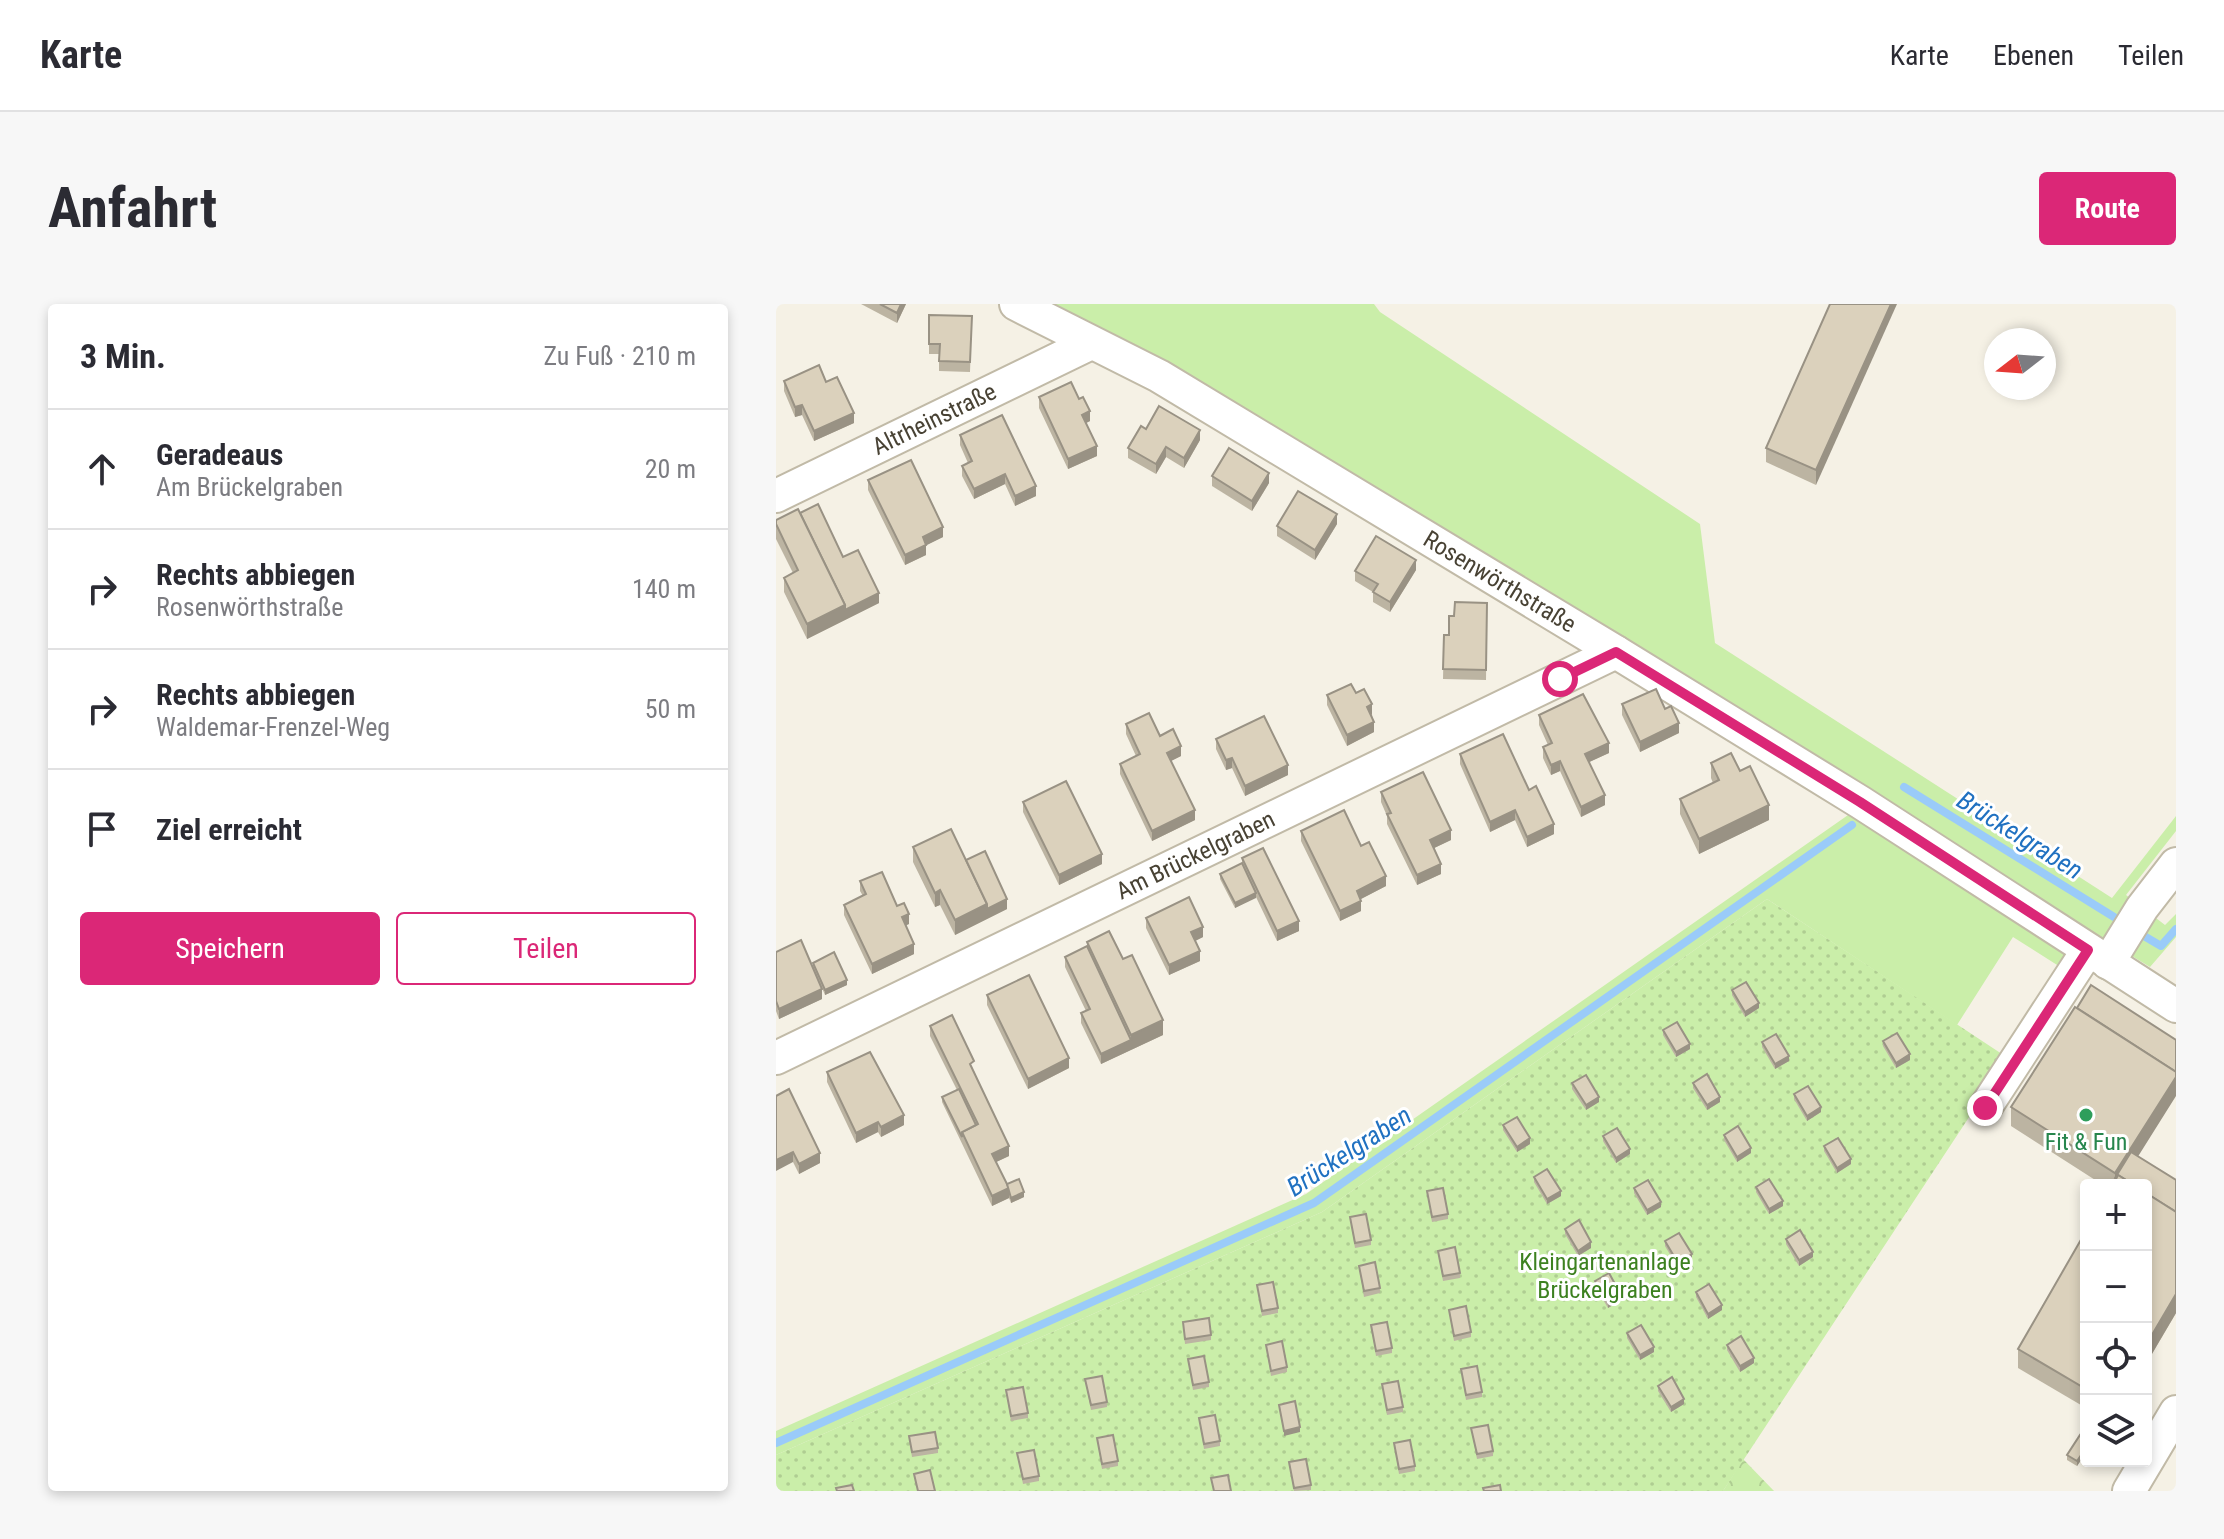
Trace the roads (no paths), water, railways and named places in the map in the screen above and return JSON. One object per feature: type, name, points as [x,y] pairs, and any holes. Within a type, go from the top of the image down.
[{"type":"street","name":"Rosenwörthstraße","points":[[1016,304],[1159,376],[1616,652],[1860,802],[2176,1006]]},
{"type":"street","name":"Altrheinstraße","points":[[776,496],[1091,343]]},
{"type":"street","name":"Am Brückelgraben","points":[[776,1058],[1616,652]]},
{"type":"street","points":[[1985,1108],[2098,957],[2176,864]]},
{"type":"street","points":[[2129,1491],[2176,1412]]},
{"type":"waterway","name":"Brückelgraben","points":[[1904,787],[2114,917]]},
{"type":"waterway","name":"Brückelgraben","points":[[776,1443],[1314,1203],[1852,825]]},
{"type":"waterway","name":"Brückelgraben","points":[[2144,936],[2161,946],[2176,929]]},
{"type":"place","name":"Fit & Fun","points":[[2086,1115]]},
{"type":"park label","name":"Kleingartenanlage Brückelgraben","points":[[1605,1276]]}]
